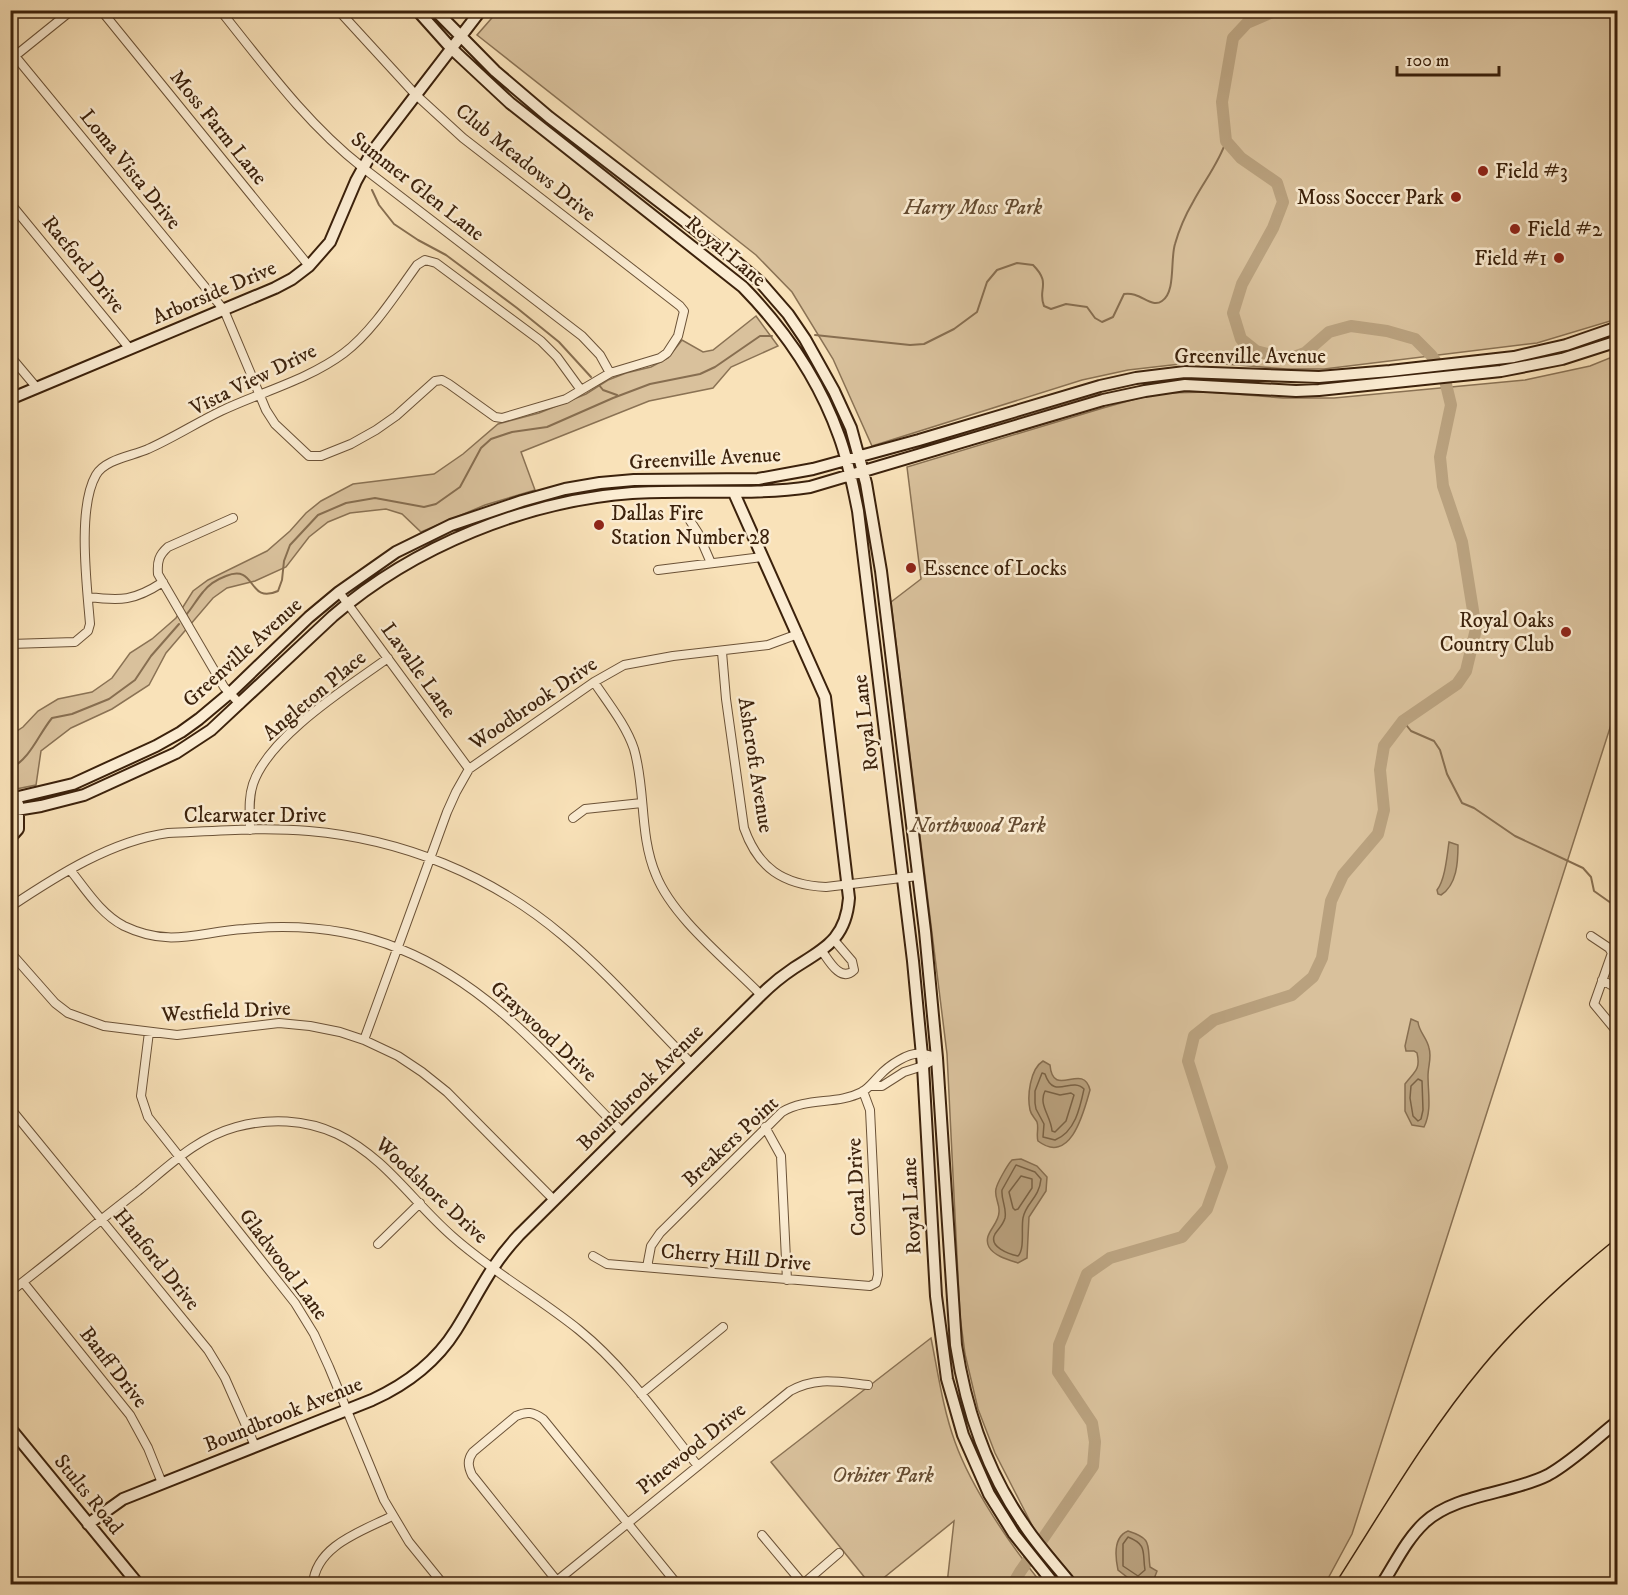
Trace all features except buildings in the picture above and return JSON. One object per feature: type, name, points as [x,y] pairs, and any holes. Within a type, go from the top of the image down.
[{"type":"main road","name":"Royal Lane","points":[[417,10],[451,48],[530,120],[743,287],[766,311],[792,346],[827,405],[851,475],[870,600],[904,878],[922,1053],[936,1296],[947,1379],[963,1435],[982,1479],[1014,1534],[1054,1584]]},
{"type":"main road","name":"Royal Lane","points":[[435,10],[495,71],[549,117],[747,270],[774,297],[805,339],[834,391],[850,428],[864,472],[881,571],[918,876],[937,1058],[956,1345],[961,1376],[978,1438],[994,1473],[1022,1523],[1071,1584]]},
{"type":"main road","name":"Arborside Drive","points":[[10,399],[275,288],[309,266],[326,248],[336,231],[363,168],[387,130],[481,10]]},
{"type":"main road","name":"Greenville Avenue","points":[[14,798],[72,784],[156,746],[200,719],[339,592],[396,552],[451,525],[495,509],[565,489],[600,483],[634,480],[758,479],[785,475],[860,457],[1115,382],[1185,372],[1319,377],[1514,357],[1566,345],[1617,327]]},
{"type":"main road","points":[[792,346],[805,339]]},
{"type":"main road","name":"Greenville Avenue","points":[[15,810],[74,798],[153,765],[195,741],[240,704],[347,603],[382,580],[426,554],[499,523],[567,503],[635,493],[772,492],[810,487],[1124,395],[1185,385],[1296,391],[1472,375],[1571,356],[1617,341]]},
{"type":"main road","points":[[1566,345],[1571,356]]},
{"type":"main road","points":[[995,416],[999,431]]},
{"type":"main road","points":[[634,480],[635,493]]},
{"type":"main road","points":[[565,489],[567,503]]},
{"type":"main road","name":"Boundbrook Avenue","points":[[88,1524],[123,1499],[372,1400],[403,1384],[433,1359],[456,1331],[492,1267],[507,1247],[760,995],[780,977],[822,951],[841,931],[848,910],[847,884],[825,697],[734,493]]},
{"type":"main road","points":[[495,509],[499,523]]},
{"type":"main road","points":[[10,838],[18,828],[14,798]]},
{"type":"main road","points":[[947,1379],[961,1376]]},
{"type":"main road","points":[[1382,1584],[1413,1536],[1432,1516],[1456,1505],[1547,1475],[1566,1463],[1617,1421]]},
{"type":"main road","name":"Stults Road","points":[[10,1428],[138,1584]]},
{"type":"street","points":[[12,55],[72,10]]},
{"type":"street","name":"Moss Farm Lane","points":[[101,10],[309,266]]},
{"type":"street","name":"Summer Glen Lane","points":[[220,10],[276,80],[335,144],[582,336],[600,355],[610,373]]},
{"type":"street","name":"Club Meadows Drive","points":[[338,10],[415,94],[487,158],[684,311],[678,336],[667,353],[660,358],[610,373]]},
{"type":"street","name":"Loma Vista Drive","points":[[12,55],[224,310],[266,410],[275,424],[309,456],[315,457],[351,444],[376,430],[396,416],[435,381],[442,380],[495,417],[502,418],[566,399],[582,390]]},
{"type":"street","name":"Raeford Drive","points":[[10,203],[130,349]]},
{"type":"street","name":"Vista View Drive","points":[[10,644],[75,642],[88,631],[90,624],[85,548],[86,516],[90,492],[95,476],[100,470],[107,464],[141,453],[220,412],[317,370],[343,354],[359,341],[417,265],[425,260],[436,263],[541,341],[557,357],[582,390]]},
{"type":"street","points":[[10,356],[37,388]]},
{"type":"street","points":[[582,390],[610,373]]},
{"type":"street","name":"Boundbrook Avenue","points":[[732,480],[734,493]]},
{"type":"street","points":[[232,518],[168,547],[161,554],[157,564],[158,574],[230,693],[240,704]]},
{"type":"street","points":[[689,519],[711,563]]},
{"type":"street","points":[[658,570],[762,557]]},
{"type":"street","points":[[88,597],[127,599],[143,595],[163,582]]},
{"type":"street","name":"Lavalle Lane","points":[[339,592],[470,769]]},
{"type":"street","name":"Woodbrook Drive","points":[[364,1040],[430,858],[456,792],[470,769],[594,682],[624,664],[768,645],[798,634]]},
{"type":"street","name":"Ashcroft Avenue","points":[[722,652],[726,699],[744,828],[750,844],[768,867],[793,882],[818,886],[918,876]]},
{"type":"street","name":"Angleton Place","points":[[250,830],[251,791],[258,773],[271,754],[316,712],[388,657]]},
{"type":"street","points":[[594,682],[628,735],[637,764],[650,858],[655,873],[669,899],[685,919],[760,995]]},
{"type":"street","points":[[573,818],[585,809],[642,803]]},
{"type":"street","name":"Clearwater Drive","points":[[10,907],[112,849],[133,840],[168,833],[287,830],[337,834],[390,845],[457,868],[525,906],[585,956],[692,1064]]},
{"type":"street","name":"Graywood Drive","points":[[71,871],[110,917],[123,925],[153,936],[169,939],[242,929],[305,928],[334,931],[398,948],[453,976],[497,1007],[622,1132]]},
{"type":"street","points":[[1591,936],[1615,954],[1602,980],[1594,1004],[1617,1033]]},
{"type":"street","points":[[822,951],[840,973],[850,974],[854,970],[852,961],[834,940]]},
{"type":"street","name":"Westfield Drive","points":[[10,952],[43,991],[68,1013],[104,1026],[149,1032],[193,1034],[279,1023],[340,1032],[364,1040],[398,1056],[447,1092],[554,1200]]},
{"type":"street","points":[[1602,980],[1617,989]]},
{"type":"street","name":"Gladwood Lane","points":[[149,1032],[141,1085],[143,1108],[154,1127],[295,1303],[314,1335],[392,1516],[416,1552],[443,1584]]},
{"type":"street","points":[[922,1053],[937,1058]]},
{"type":"street","name":"Breakers Point","points":[[872,1086],[876,1078],[892,1065],[922,1053]]},
{"type":"street","name":"Breakers Point","points":[[647,1267],[651,1246],[660,1233],[765,1127],[790,1107],[844,1098],[872,1086],[882,1086],[904,1072],[923,1066],[937,1058]]},
{"type":"street","name":"Coral Drive","points":[[863,1091],[870,1110],[878,1275],[876,1282]]},
{"type":"street","name":"Hanford Drive","points":[[10,1108],[208,1350],[230,1388],[255,1446]]},
{"type":"street","name":"Woodshore Drive","points":[[10,1293],[190,1147],[220,1132],[253,1123],[292,1121],[324,1129],[351,1141],[381,1164],[454,1238],[580,1331],[622,1372],[698,1466]]},
{"type":"street","points":[[765,1127],[781,1156],[787,1280]]},
{"type":"street","points":[[378,1244],[420,1203]]},
{"type":"street","name":"Cherry Hill Drive","points":[[593,1256],[607,1264],[864,1287],[876,1282]]},
{"type":"street","name":"Banff Drive","points":[[23,1282],[130,1415],[148,1448],[162,1483]]},
{"type":"street","points":[[640,1394],[723,1326]]},
{"type":"street","name":"Pinewood Drive","points":[[555,1583],[790,1391],[822,1380],[868,1385]]},
{"type":"street","points":[[555,1583],[468,1467],[468,1458],[473,1452],[524,1413],[535,1413],[543,1419],[677,1584]]},
{"type":"street","points":[[314,1584],[316,1568],[327,1553],[337,1545],[392,1516]]},
{"type":"street","points":[[762,1535],[803,1584],[839,1553]]},
{"type":"green space","name":"Harry Moss Park","points":[[498,11],[1617,11],[1618,218],[1614,220],[1618,256],[1617,319],[1537,343],[1324,369],[1287,369],[1198,362],[1128,370],[1082,380],[872,446],[833,359],[792,292],[756,255],[477,35]]},
{"type":"green space","points":[[756,316],[778,346],[731,367],[713,388],[649,401],[521,452],[535,490],[485,505],[421,532],[402,514],[386,509],[350,513],[328,522],[309,537],[286,567],[255,581],[227,588],[213,598],[166,653],[149,685],[112,709],[71,728],[41,751],[36,785],[11,790],[11,735],[23,727],[38,711],[58,699],[92,692],[112,678],[130,653],[152,639],[176,618],[193,591],[208,580],[267,551],[321,501],[353,484],[434,474],[463,454],[498,424],[539,413],[586,394],[608,380],[651,367],[668,358],[682,340],[703,352],[713,350]]},
{"type":"green space","name":"Royal Oaks Country Club","points":[[1617,355],[1617,706],[1352,1534],[1325,1584],[1079,1584],[1035,1531],[995,1453],[978,1409],[965,1354],[960,1316],[947,1054],[891,602],[921,579],[907,467],[1103,408],[1165,393],[1209,392],[1283,398],[1334,398],[1525,380],[1590,366]]},
{"type":"green space","name":"Orbiter Park","points":[[931,1338],[947,1417],[962,1460],[993,1516],[1042,1584],[947,1584],[954,1521],[876,1584],[870,1584],[771,1462]]},
{"type":"water","points":[[1449,842],[1458,845],[1457,866],[1450,885],[1441,895],[1437,890],[1444,874]]},
{"type":"water","points":[[1411,1019],[1418,1022],[1430,1051],[1429,1108],[1424,1127],[1412,1125],[1405,1111],[1405,1084],[1416,1070],[1418,1063],[1417,1053],[1406,1051],[1405,1046]]},
{"type":"water","points":[[1043,1061],[1050,1065],[1052,1075],[1057,1080],[1081,1079],[1086,1082],[1090,1090],[1080,1122],[1074,1133],[1059,1147],[1049,1147],[1038,1141],[1037,1122],[1030,1110],[1030,1083],[1035,1070]]},
{"type":"water","points":[[1021,1159],[1037,1166],[1047,1177],[1046,1191],[1029,1217],[1027,1258],[1018,1263],[994,1253],[987,1242],[998,1217],[997,1186],[1012,1160]]},
{"type":"water","points":[[1128,1531],[1145,1540],[1150,1567],[1157,1571],[1154,1579],[1144,1578],[1143,1584],[1136,1584],[1118,1570],[1117,1542]]},
{"type":"waterway","points":[[1013,1584],[1093,1466],[1095,1442],[1092,1423],[1058,1372],[1059,1345],[1087,1274],[1110,1258],[1182,1237],[1207,1209],[1222,1167],[1188,1061],[1194,1036],[1214,1020],[1292,995],[1313,977],[1322,958],[1331,901],[1343,875],[1378,834],[1384,810],[1380,770],[1384,746],[1403,721],[1457,684],[1466,671],[1476,629],[1462,542],[1443,486],[1440,457],[1451,405],[1443,372],[1431,355],[1415,339],[1387,331],[1351,326],[1329,332],[1305,353],[1294,357],[1275,356],[1256,351],[1241,339],[1233,313],[1242,284],[1273,228],[1283,202],[1277,183],[1241,158],[1226,141],[1222,102],[1233,38],[1247,23],[1277,10]]},
{"type":"waterway","points":[[815,335],[910,345],[924,344],[954,329],[977,312],[987,282],[997,270],[1017,263],[1033,265],[1039,272],[1043,282],[1042,300],[1044,306],[1051,309],[1066,304],[1087,307],[1095,318],[1102,322],[1113,317],[1124,294],[1135,295],[1149,302],[1158,303],[1166,297],[1169,291],[1175,244],[1181,228],[1226,141]]},
{"type":"waterway","points":[[372,190],[379,205],[394,224],[446,255],[517,308],[559,342],[591,377]]},
{"type":"waterway","points":[[186,615],[208,587],[217,580],[236,573],[243,575],[261,593],[268,594],[278,591],[290,545],[318,515],[346,503],[375,498],[424,507],[436,504],[460,487],[481,448],[491,439],[512,432],[547,427],[650,384],[700,374],[715,367],[760,336],[772,336]]},
{"type":"waterway","points":[[599,385],[603,390],[617,395]]},
{"type":"waterway","points":[[10,769],[29,753],[52,718],[72,714],[109,699],[135,680],[151,656],[179,624]]},
{"type":"waterway","points":[[1403,721],[1411,731],[1434,741],[1462,803],[1474,808],[1515,836],[1583,868],[1591,877],[1594,891],[1618,908]]},
{"type":"tram line","points":[[1335,1584],[1424,1445],[1483,1366],[1547,1298],[1618,1237]]},
{"type":"place","name":"Field #3","points":[[1483,171]]},
{"type":"place","name":"Moss Soccer Park","points":[[1456,197]]},
{"type":"place","name":"Field #2","points":[[1515,229]]},
{"type":"place","name":"Field #1","points":[[1559,258]]},
{"type":"place","name":"Dallas Fire Station Number 28","points":[[599,525]]},
{"type":"place","name":"Essence of Locks","points":[[911,568]]},
{"type":"place","name":"Royal Oaks Country Club","points":[[1566,632]]},
{"type":"park label","name":"Northwood Park","points":[[978,825]]}]
